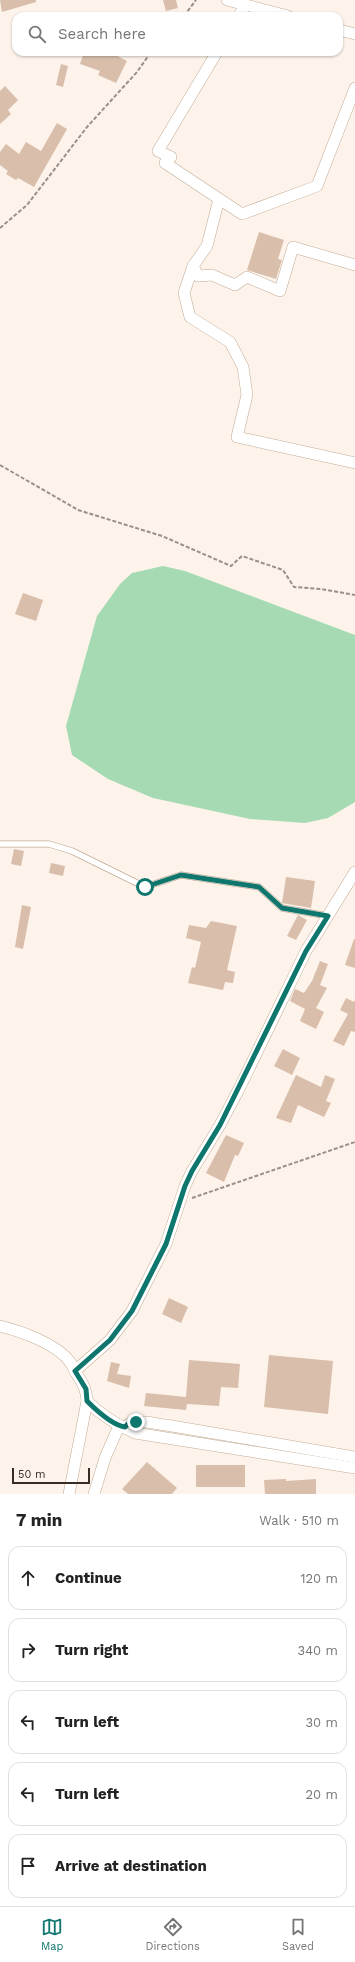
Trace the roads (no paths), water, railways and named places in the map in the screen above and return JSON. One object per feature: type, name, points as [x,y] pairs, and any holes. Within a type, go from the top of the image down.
[{"type":"street","points":[[227,0],[272,12]]},
{"type":"street","points":[[241,12],[245,5]]},
{"type":"street","points":[[343,31],[355,34]]},
{"type":"street","points":[[215,56],[158,151],[171,156],[165,163],[242,214],[317,186],[355,88]]},
{"type":"street","points":[[219,199],[207,246],[193,266],[184,293],[190,317],[230,342],[243,366],[247,395],[237,437],[355,463]]},
{"type":"street","points":[[193,266],[198,276],[212,276],[235,285],[247,277],[280,291],[293,247],[355,265]]},
{"type":"street","points":[[75,1371],[110,1340],[132,1311],[166,1244],[179,1202],[192,1171],[220,1125],[306,951],[355,872]]},
{"type":"street","points":[[0,1326],[14,1329],[41,1341],[70,1362],[86,1389],[87,1401],[69,1494]]},
{"type":"street","points":[[87,1401],[102,1416],[138,1434],[355,1468]]},
{"type":"street","points":[[94,1494],[105,1458],[122,1426],[129,1423],[139,1422],[355,1457]]},
{"type":"lane","points":[[0,844],[49,844],[72,851],[145,887],[181,875],[259,887],[282,908],[328,916]]}]
